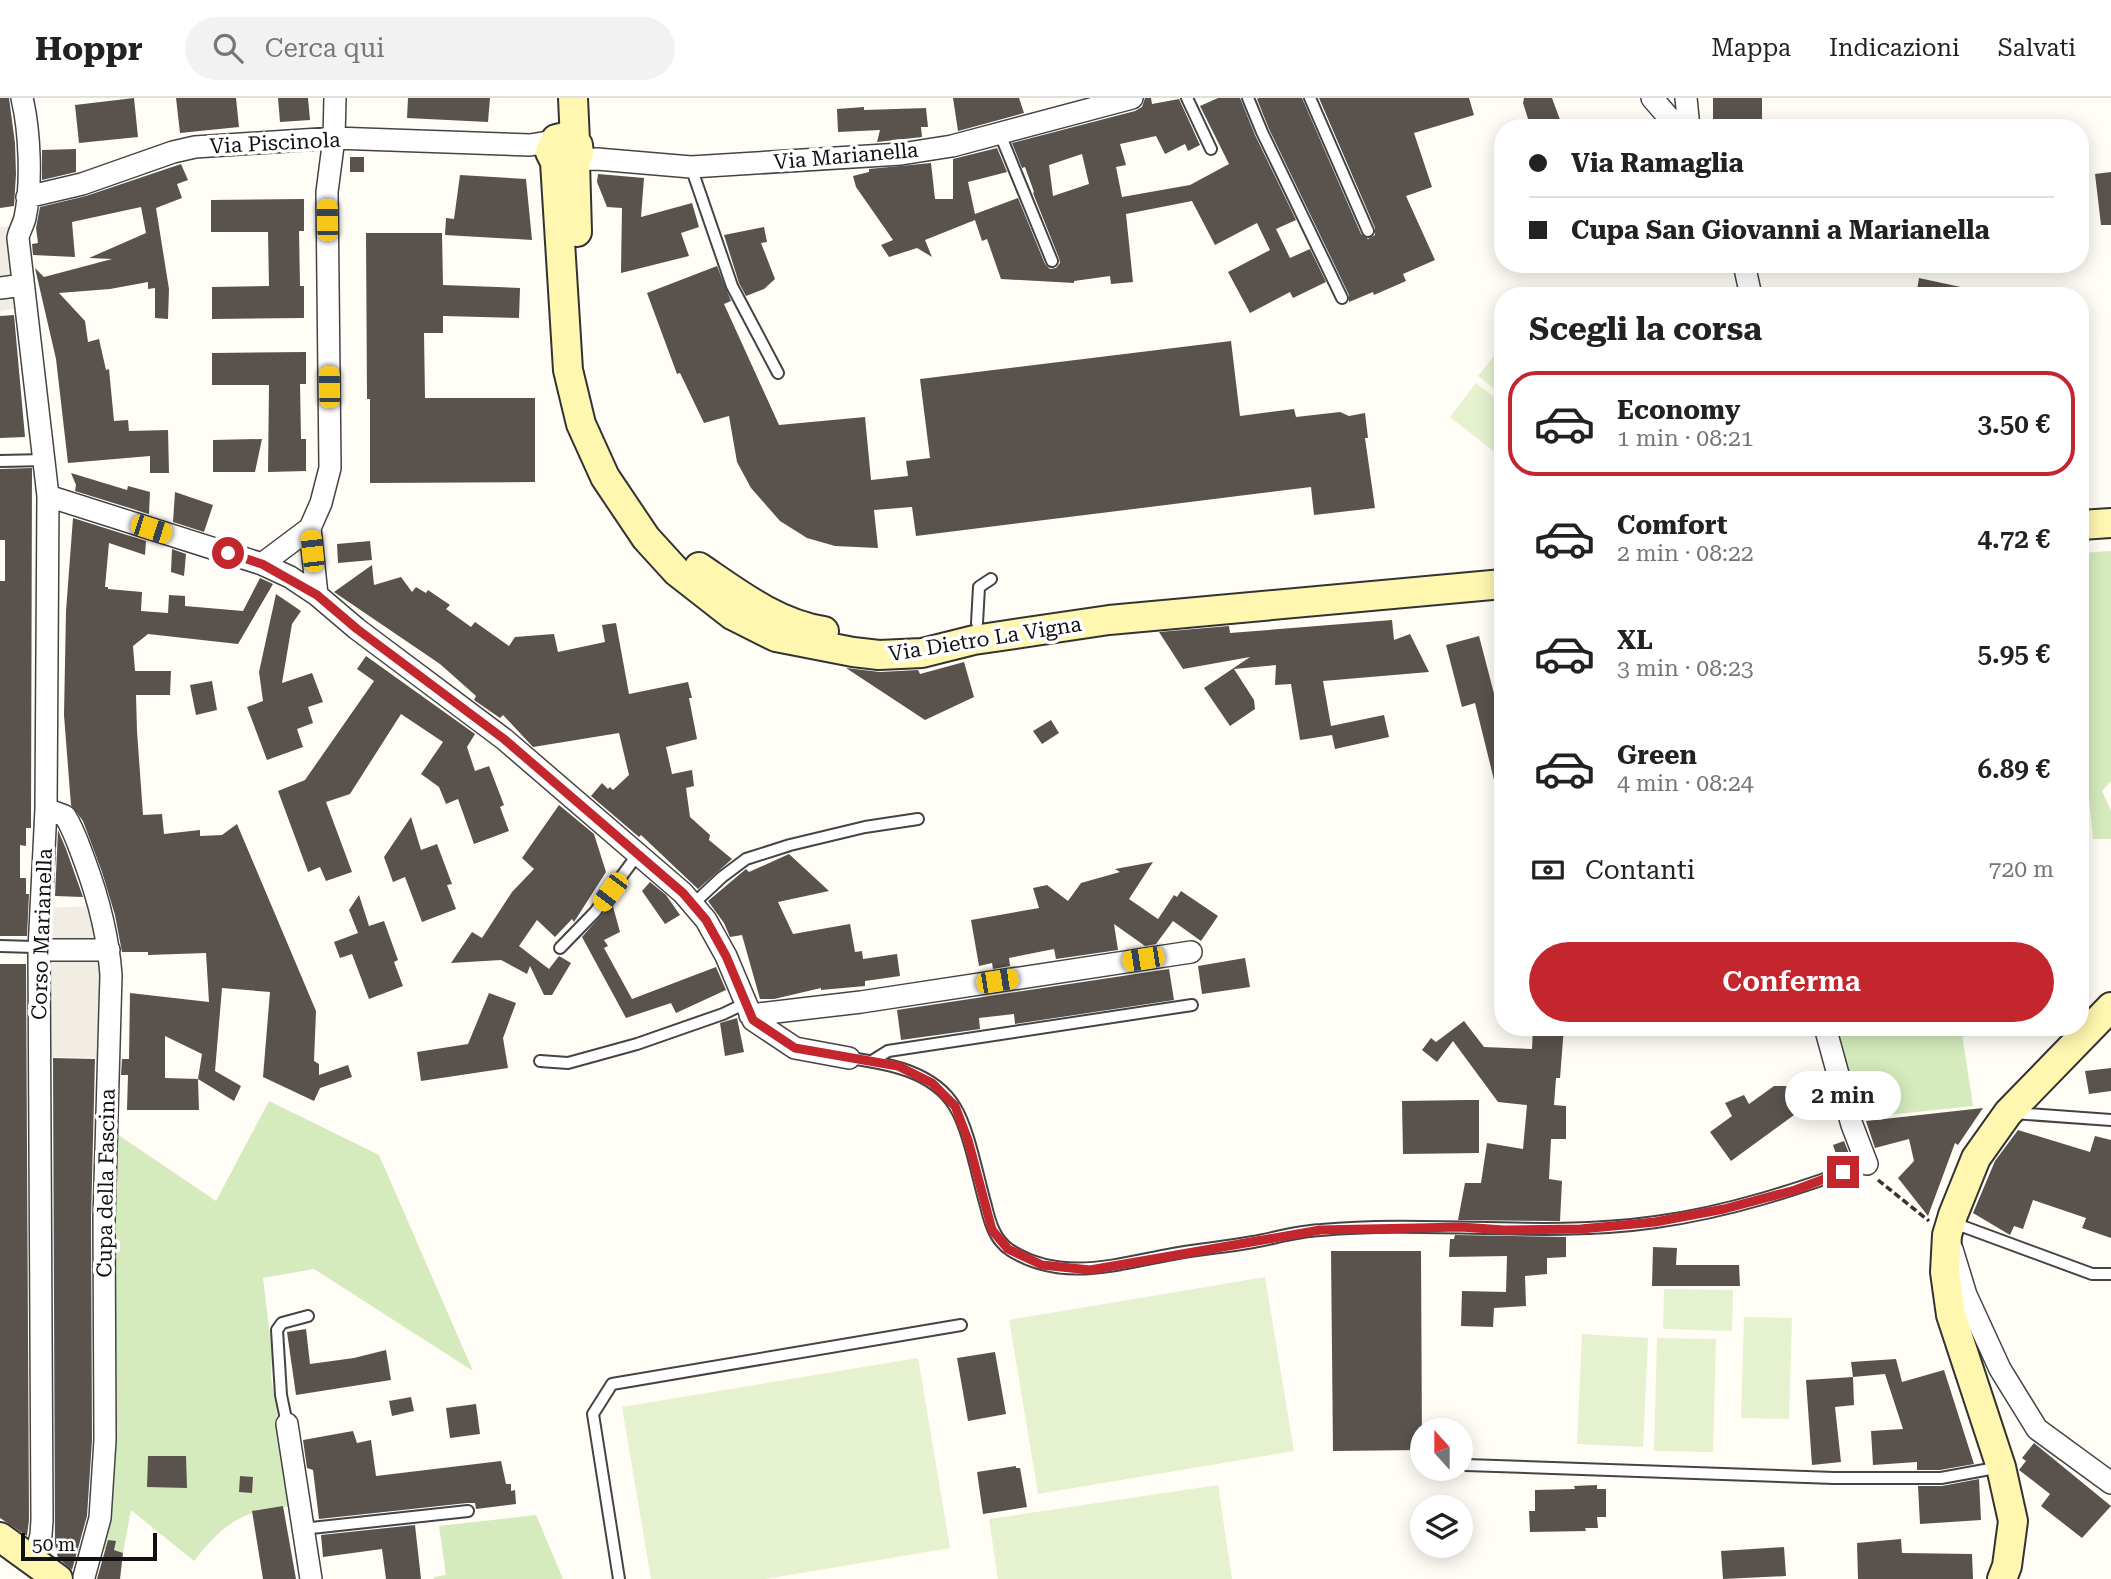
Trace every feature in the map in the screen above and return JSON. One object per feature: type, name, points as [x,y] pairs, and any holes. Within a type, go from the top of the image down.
[{"type":"street","name":"Corso Marianella","points":[[22,98],[27,134],[27,197],[14,231],[46,460],[48,496],[46,809],[39,950],[42,1520],[34,1562]]},
{"type":"street","points":[[262,564],[310,528],[321,503],[330,468],[327,192],[334,138],[335,98]]},
{"type":"street","name":"Via Dietro La Vigna","points":[[554,98],[564,152],[569,370],[581,424],[605,477],[646,538],[677,572],[732,615],[776,637],[879,655],[922,653],[974,640],[1109,620],[1494,585]]},
{"type":"street","name":"Via Dietro La Vigna","points":[[573,98],[564,152],[577,188],[575,209],[587,374],[599,415],[618,463],[659,527],[693,562],[750,603],[807,628],[864,637],[920,634],[1107,601],[1494,566]]},
{"type":"street","name":"Via Marianella","points":[[564,152],[691,167],[901,154],[952,146],[1132,98]]},
{"type":"street","points":[[1652,98],[1670,119]]},
{"type":"street","points":[[1686,98],[1688,119]]},
{"type":"street","name":"Via Piscinola","points":[[27,197],[82,184],[195,147],[334,138],[564,152]]},
{"type":"street","points":[[0,288],[23,285]]},
{"type":"street","points":[[48,496],[262,564],[317,595],[357,629],[504,739],[638,854],[692,905],[706,920],[726,956],[753,1020],[795,1048],[849,1058]]},
{"type":"street","points":[[2089,524],[2111,523]]},
{"type":"street","points":[[310,528],[317,595]]},
{"type":"street","name":"Cupa della Fascina","points":[[46,809],[65,816],[72,827],[100,905],[111,975],[104,1219],[105,1440],[100,1518],[71,1578]]},
{"type":"street","points":[[39,950],[109,950]]},
{"type":"street","points":[[748,1009],[875,1000],[1191,952]]},
{"type":"street","points":[[2089,1030],[2111,1007]]},
{"type":"street","points":[[1827,1036],[1852,1125],[1867,1164]]},
{"type":"street","points":[[2002,1579],[2007,1566],[2013,1521],[2001,1467],[1951,1315],[1945,1272],[1949,1229],[1976,1158],[2008,1113],[2083,1036]]},
{"type":"street","points":[[1949,1229],[1966,1296],[2000,1369],[2037,1429],[2111,1483]]},
{"type":"street","points":[[287,1424],[311,1579]]},
{"type":"street","points":[[0,1537],[34,1562],[71,1578]]},
{"type":"lane","points":[[1187,98],[1211,149]]},
{"type":"lane","points":[[1248,98],[1342,298]]},
{"type":"lane","points":[[1310,98],[1368,231]]},
{"type":"lane","points":[[1000,134],[1052,261]]},
{"type":"lane","points":[[691,167],[732,286],[778,373]]},
{"type":"lane","points":[[0,461],[46,460]]},
{"type":"lane","points":[[977,623],[979,587],[991,579]]},
{"type":"lane","points":[[692,905],[746,859],[865,827],[918,819]]},
{"type":"lane","points":[[560,948],[595,912],[638,854]]},
{"type":"lane","points":[[0,946],[34,947],[39,950]]},
{"type":"lane","points":[[872,1061],[888,1051],[1192,1005]]},
{"type":"lane","points":[[540,1061],[568,1063],[723,1014],[748,1009]]},
{"type":"lane","points":[[849,1058],[898,1066],[932,1083],[955,1106],[968,1140],[992,1230],[1008,1249],[1042,1265],[1090,1270],[1320,1230],[1461,1227],[1504,1230],[1581,1229],[1655,1222],[1724,1209],[1795,1190],[1867,1164]]},
{"type":"lane","points":[[2008,1113],[2111,1120]]},
{"type":"lane","points":[[1949,1229],[2092,1274],[2111,1274]]},
{"type":"lane","points":[[287,1424],[281,1395],[277,1330],[282,1323],[308,1316]]},
{"type":"lane","points":[[619,1579],[593,1414],[612,1384],[961,1325]]},
{"type":"lane","points":[[1474,1465],[1834,1478],[1941,1478],[2001,1467]]},
{"type":"lane","points":[[302,1529],[468,1511]]},
{"type":"path","points":[[1867,1164],[1887,1188],[1949,1229]]},
{"type":"green space","points":[[1494,356],[1494,389],[1478,376]]},
{"type":"green space","points":[[1476,383],[1494,397],[1494,452],[1450,417]]},
{"type":"green space","points":[[2111,551],[2111,781],[2102,791],[2111,811],[2111,839],[2093,839],[2089,797],[2089,552]]},
{"type":"green space","points":[[1838,1036],[1962,1036],[1973,1106],[1859,1118]]},
{"type":"green space","points":[[269,1101],[379,1155],[473,1371],[314,1269],[263,1278],[272,1353],[271,1377],[292,1506],[260,1511],[236,1521],[215,1537],[194,1561],[131,1510],[123,1553],[114,1550],[115,1541],[107,1549],[94,1548],[111,1130],[216,1201]]},
{"type":"green space","points":[[1265,1277],[1294,1451],[1038,1494],[1009,1320]]},
{"type":"green space","points":[[1664,1289],[1733,1290],[1732,1331],[1663,1329]]},
{"type":"green space","points":[[1744,1317],[1792,1318],[1789,1419],[1741,1418]]},
{"type":"green space","points":[[1582,1334],[1648,1338],[1643,1447],[1577,1444]]},
{"type":"green space","points":[[1657,1338],[1716,1339],[1713,1452],[1654,1451]]},
{"type":"green space","points":[[918,1358],[950,1548],[765,1579],[651,1579],[622,1407]]},
{"type":"green space","points":[[1218,1485],[1232,1579],[998,1579],[989,1519]]},
{"type":"green space","points":[[536,1515],[563,1579],[434,1579],[446,1575],[439,1526]]},
{"type":"shaded area","points":[[22,226],[26,307],[0,311],[0,227]]},
{"type":"shaded area","points":[[104,905],[120,1011],[121,1058],[36,1057],[34,909]]},
{"type":"building","points":[[0,98],[9,98],[16,174],[14,206],[0,208]]},
{"type":"building","points":[[134,98],[138,137],[79,143],[75,105]]},
{"type":"building","points":[[176,98],[236,98],[239,127],[180,133]]},
{"type":"building","points":[[278,98],[308,98],[310,120],[280,122]]},
{"type":"building","points":[[408,98],[490,98],[488,122],[407,118]]},
{"type":"building","points":[[953,98],[1019,98],[1024,113],[958,131]]},
{"type":"building","points":[[1145,98],[1151,98],[1152,104],[1179,99],[1200,145],[1188,151],[1185,144],[1165,154],[1156,136],[1120,144],[1126,165],[1116,167],[1122,197],[1190,185],[1229,164],[1200,106],[1218,98],[1240,98],[1296,220],[1276,229],[1290,258],[1310,249],[1326,282],[1293,298],[1290,292],[1250,313],[1228,272],[1270,250],[1257,223],[1215,245],[1192,201],[1126,214],[1133,282],[1111,284],[1110,276],[1074,283],[1001,279],[987,239],[982,241],[975,220],[925,240],[932,257],[917,248],[889,257],[881,245],[893,240],[856,187],[853,176],[869,172],[869,169],[931,163],[935,199],[953,199],[953,159],[997,148],[1007,172],[968,182],[975,214],[1018,198],[1045,264],[1050,269],[1056,268],[1060,263],[1059,258],[1025,167],[1022,168],[1012,143],[1142,107]],"holes":[[[1082,154],[1089,184],[1053,196],[1049,165]]]},
{"type":"building","points":[[1302,98],[1361,234],[1368,239],[1375,235],[1375,228],[1319,98],[1469,98],[1474,115],[1414,133],[1432,187],[1406,196],[1435,260],[1403,274],[1406,281],[1349,302],[1349,295],[1269,129],[1257,99]]},
{"type":"building","points":[[1524,98],[1552,98],[1560,119],[1528,119]]},
{"type":"building","points":[[1713,98],[1762,98],[1762,119],[1713,119]]},
{"type":"building","points":[[864,107],[864,110],[926,108],[928,127],[921,127],[922,137],[877,142],[880,130],[838,132],[837,109]]},
{"type":"building","points":[[76,149],[76,172],[42,180],[42,150]]},
{"type":"building","points":[[350,157],[364,157],[364,172],[350,172]]},
{"type":"building","points":[[181,164],[188,180],[177,184],[182,198],[156,208],[169,289],[168,319],[155,318],[155,288],[148,289],[148,282],[110,289],[59,293],[85,321],[88,342],[99,339],[106,370],[109,369],[114,421],[128,420],[129,431],[168,430],[169,473],[150,473],[150,456],[68,463],[56,359],[35,268],[44,277],[112,259],[89,258],[146,233],[141,207],[72,222],[75,257],[33,255],[32,244],[38,243],[36,228],[40,207],[86,196]]},
{"type":"building","points":[[2111,172],[2111,225],[2101,225],[2095,174]]},
{"type":"building","points":[[598,174],[644,178],[641,217],[692,203],[699,227],[681,233],[689,256],[621,273],[622,208],[607,207],[597,182]]},
{"type":"building","points":[[460,175],[526,179],[532,240],[445,235],[446,218],[454,219]]},
{"type":"building","points":[[304,199],[304,231],[299,231],[300,286],[304,286],[304,318],[212,319],[212,287],[269,286],[268,232],[211,232],[211,200]]},
{"type":"building","points":[[764,227],[767,242],[761,243],[775,279],[764,289],[746,296],[739,283],[724,235]]},
{"type":"building","points":[[366,233],[442,233],[443,285],[520,288],[519,318],[443,316],[443,333],[424,333],[425,398],[535,398],[535,482],[370,483]]},
{"type":"building","points":[[717,266],[731,301],[724,304],[779,425],[865,417],[871,480],[908,476],[906,461],[930,458],[920,379],[1231,341],[1240,416],[1294,409],[1296,417],[1340,412],[1349,416],[1365,413],[1368,438],[1365,438],[1375,508],[1314,515],[1311,487],[916,536],[912,507],[874,510],[878,548],[835,546],[807,538],[780,521],[751,488],[737,462],[729,416],[704,423],[680,373],[677,374],[647,293]]},
{"type":"building","points":[[1919,278],[1961,287],[1918,287]]},
{"type":"building","points":[[14,315],[25,437],[0,438],[0,316]]},
{"type":"building","points":[[306,352],[306,384],[300,384],[301,439],[306,439],[306,471],[268,472],[269,385],[212,385],[212,353]]},
{"type":"building","points":[[262,439],[255,472],[213,472],[213,440]]},
{"type":"building","points":[[32,468],[31,828],[26,828],[26,846],[20,845],[20,878],[26,878],[26,894],[29,894],[27,936],[0,936],[0,581],[5,581],[5,540],[0,540],[0,469]]},
{"type":"building","points":[[71,473],[127,490],[128,486],[150,492],[149,514],[75,491],[76,485]]},
{"type":"building","points":[[175,492],[213,505],[204,532],[173,522]]},
{"type":"building","points":[[73,518],[146,541],[145,555],[109,543],[105,587],[142,592],[141,611],[168,613],[169,595],[185,596],[185,606],[243,611],[260,578],[273,584],[238,644],[148,634],[133,646],[135,671],[171,671],[170,695],[136,695],[143,815],[162,814],[164,834],[200,830],[200,836],[222,835],[237,824],[316,1011],[314,1061],[319,1064],[319,1075],[348,1065],[352,1077],[320,1088],[314,1101],[263,1077],[270,992],[222,988],[215,1071],[241,1086],[234,1101],[198,1079],[199,1110],[127,1110],[128,1075],[121,1075],[122,1059],[129,1059],[130,993],[209,1002],[206,953],[148,955],[148,952],[122,952],[115,915],[102,872],[83,821],[71,805],[64,715],[66,611]],"holes":[[[165,1036],[202,1054],[198,1079],[165,1078]]]},
{"type":"building","points":[[370,541],[372,560],[338,563],[337,544]]},
{"type":"building","points":[[172,549],[186,554],[184,576],[171,572]]},
{"type":"building","points":[[372,565],[374,585],[401,577],[412,592],[416,587],[426,593],[428,590],[450,605],[446,609],[471,627],[475,622],[509,646],[515,637],[554,634],[558,652],[605,642],[602,625],[616,623],[629,694],[688,682],[697,739],[666,747],[672,774],[692,770],[694,786],[686,788],[690,817],[710,835],[709,840],[732,859],[698,889],[641,835],[639,837],[591,796],[602,783],[613,790],[629,775],[619,733],[533,747],[503,715],[500,718],[474,700],[476,696],[440,664],[334,592]]},
{"type":"building","points":[[276,594],[301,611],[292,624],[282,683],[312,673],[323,702],[308,707],[313,723],[297,729],[303,747],[267,760],[247,707],[263,701],[259,672]]},
{"type":"building","points":[[1392,620],[1394,640],[1410,634],[1429,672],[1323,681],[1331,726],[1384,715],[1389,737],[1335,749],[1332,735],[1300,740],[1291,684],[1275,685],[1276,665],[1234,669],[1254,700],[1255,709],[1230,726],[1204,688],[1250,657],[1183,669],[1159,632],[1229,626],[1230,633]]},
{"type":"building","points":[[1479,636],[1494,694],[1494,780],[1475,703],[1462,707],[1446,645]]},
{"type":"building","points":[[366,656],[475,734],[467,747],[475,771],[489,766],[504,805],[500,807],[509,831],[474,844],[458,799],[446,804],[439,787],[421,774],[443,742],[401,714],[350,794],[326,802],[352,872],[326,881],[320,867],[308,872],[278,791],[305,780],[374,681],[357,669]]},
{"type":"building","points":[[964,662],[974,697],[925,720],[846,668],[880,672],[918,670],[920,674]]},
{"type":"building","points":[[212,681],[217,710],[196,715],[190,685]]},
{"type":"building","points":[[1051,720],[1059,733],[1042,744],[1033,731]]},
{"type":"building","points":[[559,805],[594,834],[606,872],[574,922],[572,919],[555,937],[537,920],[519,946],[549,969],[559,956],[571,963],[552,995],[544,995],[530,966],[527,974],[501,960],[451,963],[472,932],[482,938],[512,892],[534,869],[522,858]]},
{"type":"building","points":[[411,817],[421,850],[437,844],[452,884],[447,885],[456,909],[422,922],[405,877],[393,882],[384,857]]},
{"type":"building","points":[[58,830],[66,849],[83,897],[55,896]]},
{"type":"building","points":[[789,854],[829,891],[778,902],[793,934],[850,924],[855,952],[862,951],[863,959],[897,954],[900,976],[865,981],[865,986],[821,988],[774,999],[760,999],[742,935],[730,937],[724,923],[708,901],[746,869],[749,872]]},
{"type":"building","points":[[1153,862],[1129,899],[1158,919],[1174,895],[1177,897],[1181,891],[1218,916],[1201,941],[1173,921],[1156,944],[1145,946],[1114,924],[1118,950],[1056,959],[1054,949],[1009,958],[1010,966],[993,969],[992,963],[979,966],[971,920],[1039,908],[1033,888],[1047,885],[1068,901],[1081,883],[1120,872],[1115,869]]},
{"type":"building","points":[[650,882],[666,895],[680,915],[665,924],[642,891]]},
{"type":"building","points":[[359,895],[369,926],[384,921],[398,960],[394,962],[403,986],[369,999],[352,954],[340,958],[334,942],[358,933],[349,910]]},
{"type":"building","points":[[612,903],[620,932],[604,940],[608,946],[604,948],[632,999],[716,967],[726,990],[676,1013],[671,1003],[626,1018],[582,937]]},
{"type":"building","points":[[1245,958],[1250,987],[1202,994],[1198,966]]},
{"type":"building","points":[[0,964],[26,964],[27,1536],[0,1518]]},
{"type":"building","points":[[1169,969],[1174,1000],[1015,1024],[1014,1014],[979,1018],[980,1029],[901,1040],[897,1010]]},
{"type":"building","points":[[489,993],[516,1003],[503,1038],[508,1068],[421,1081],[417,1052],[468,1044]]},
{"type":"building","points":[[737,1018],[744,1052],[725,1056],[720,1023]]},
{"type":"building","points":[[1464,1021],[1484,1047],[1532,1049],[1533,1036],[1563,1036],[1560,1078],[1556,1078],[1554,1105],[1566,1106],[1566,1139],[1551,1139],[1549,1179],[1562,1181],[1560,1221],[1458,1220],[1465,1183],[1481,1183],[1487,1143],[1523,1149],[1527,1105],[1498,1102],[1453,1041],[1437,1062],[1422,1050],[1431,1038],[1436,1042]]},
{"type":"building","points":[[53,1058],[95,1059],[91,1219],[92,1440],[87,1516],[72,1570],[58,1558],[55,1544]]},
{"type":"building","points":[[2111,1068],[2111,1091],[2089,1094],[2085,1071]]},
{"type":"building","points":[[1774,1086],[1786,1086],[1799,1103],[1792,1113],[1794,1115],[1731,1161],[1710,1132],[1732,1116],[1725,1103],[1744,1095],[1749,1104]]},
{"type":"building","points":[[1479,1100],[1479,1153],[1403,1154],[1402,1101]]},
{"type":"building","points":[[1983,1108],[1958,1145],[1955,1143],[1928,1216],[1898,1178],[1914,1161],[1909,1139],[1875,1148],[1866,1121]]},
{"type":"building","points":[[2018,1130],[2090,1152],[2095,1136],[2111,1140],[2111,1238],[2082,1228],[2086,1218],[2033,1200],[2023,1229],[2014,1226],[2010,1235],[1973,1213],[1995,1161]]},
{"type":"building","points":[[1844,1141],[1850,1156],[1838,1160],[1833,1145]]},
{"type":"building","points":[[1455,1235],[1566,1237],[1566,1257],[1547,1258],[1547,1274],[1525,1276],[1526,1306],[1494,1308],[1493,1327],[1461,1326],[1462,1291],[1506,1292],[1507,1256],[1449,1257],[1450,1239],[1454,1239]]},
{"type":"building","points":[[1653,1247],[1677,1248],[1676,1265],[1739,1265],[1740,1286],[1652,1286]]},
{"type":"building","points":[[1331,1251],[1421,1251],[1422,1418],[1410,1418],[1410,1450],[1333,1451]]},
{"type":"building","points":[[306,1329],[310,1364],[386,1350],[391,1380],[296,1395],[287,1332]]},
{"type":"building","points":[[995,1352],[1006,1414],[968,1421],[957,1358]]},
{"type":"building","points":[[1896,1359],[1902,1382],[1944,1370],[1974,1464],[1940,1470],[1917,1470],[1917,1462],[1873,1465],[1871,1431],[1903,1429],[1885,1374],[1853,1377],[1851,1362]]},
{"type":"building","points":[[1853,1377],[1854,1405],[1835,1407],[1841,1462],[1812,1465],[1806,1380]]},
{"type":"building","points":[[411,1397],[414,1411],[392,1416],[389,1401]]},
{"type":"building","points":[[476,1404],[480,1434],[450,1438],[446,1408]]},
{"type":"building","points":[[353,1431],[357,1443],[371,1440],[376,1476],[501,1461],[506,1484],[511,1484],[511,1491],[515,1490],[516,1504],[476,1509],[475,1503],[467,1503],[319,1519],[313,1470],[307,1468],[303,1440]]},
{"type":"building","points":[[2034,1443],[2111,1506],[2082,1538],[2041,1506],[2050,1494],[2019,1470],[2026,1461],[2022,1458]]},
{"type":"building","points":[[148,1456],[186,1456],[187,1488],[147,1487]]},
{"type":"building","points":[[1016,1466],[1020,1468],[1027,1507],[983,1514],[977,1472]]},
{"type":"building","points":[[240,1476],[253,1477],[252,1493],[239,1492]]},
{"type":"building","points":[[1979,1479],[1981,1520],[1920,1524],[1918,1486],[1942,1486]]},
{"type":"building","points":[[1597,1485],[1597,1489],[1606,1489],[1606,1517],[1597,1517],[1598,1528],[1585,1528],[1586,1531],[1530,1532],[1529,1511],[1535,1511],[1535,1490],[1575,1489],[1574,1486]]},
{"type":"building","points":[[283,1506],[296,1579],[263,1579],[252,1511]]},
{"type":"building","points":[[415,1525],[421,1579],[386,1579],[382,1549],[323,1557],[321,1535]]},
{"type":"building","points":[[1901,1539],[1902,1553],[1972,1554],[1973,1579],[1858,1579],[1857,1543]]},
{"type":"building","points":[[108,1540],[116,1541],[114,1550],[123,1553],[120,1579],[97,1579]]},
{"type":"building","points":[[1784,1547],[1786,1576],[1723,1579],[1721,1551]]},
{"type":"route","points":[[228,553],[262,564],[317,595],[357,629],[504,739],[683,893],[706,920],[726,956],[753,1020],[795,1048],[898,1066],[932,1083],[955,1106],[968,1140],[992,1230],[1008,1249],[1042,1265],[1090,1270],[1320,1230],[1461,1227],[1504,1230],[1581,1229],[1655,1222],[1724,1209],[1795,1190],[1843,1172]]}]
